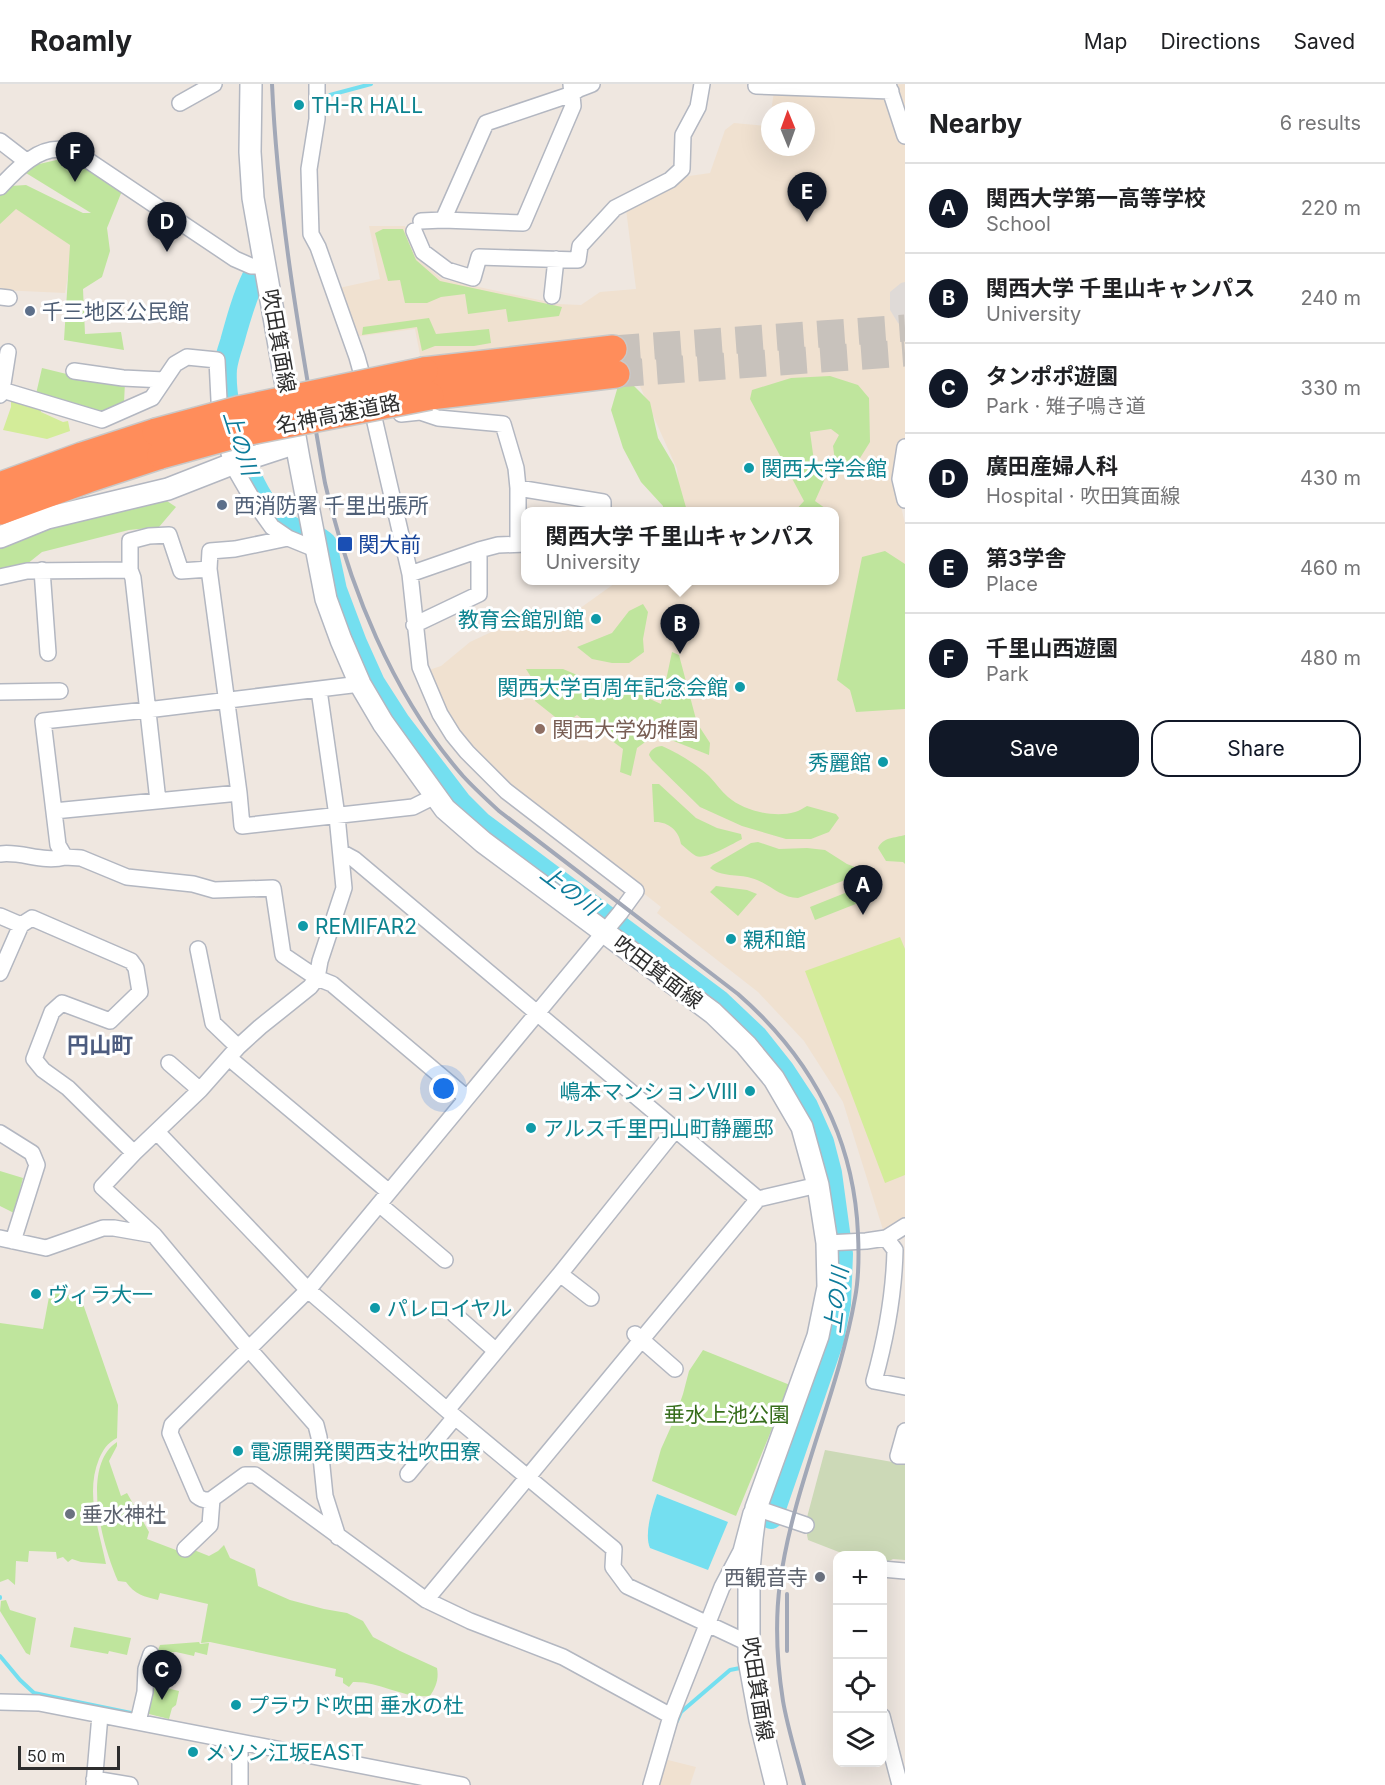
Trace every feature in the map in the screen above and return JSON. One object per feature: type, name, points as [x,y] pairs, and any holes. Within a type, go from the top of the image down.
[{"type":"highway","name":"名神高速道路","points":[[0,511],[88,479],[158,444],[238,410],[427,384],[615,362]]},
{"type":"highway","name":"名神高速道路","points":[[0,486],[82,456],[158,444]]},
{"type":"main road","name":"吹田箕面線","points":[[251,84],[250,137],[255,214],[296,443],[326,599],[360,684],[383,723],[445,809],[483,842],[606,929],[713,1014],[746,1045],[774,1079],[802,1127],[837,1242],[818,1336],[768,1512],[749,1570],[748,1643],[751,1676],[776,1785]]},
{"type":"main road","points":[[0,537],[47,518],[168,489],[296,443]]},
{"type":"street","points":[[180,103],[214,84]]},
{"type":"street","points":[[317,84],[317,119],[309,169],[311,234],[318,247],[357,357],[374,418],[410,574],[420,667],[440,714],[467,752],[506,791],[636,891],[308,1290],[170,1428],[170,1432],[197,1496],[206,1500],[212,1499],[245,1475],[252,1474],[426,1600],[470,1621],[563,1657],[671,1716]]},
{"type":"street","points":[[443,220],[486,123],[572,89],[592,84]]},
{"type":"street","points":[[572,89],[573,106],[523,223],[443,220],[417,226],[423,252],[447,270],[473,278],[479,257],[578,260],[580,246],[615,208],[670,180],[682,169],[683,135],[698,108],[702,84]]},
{"type":"street","points":[[756,86],[890,88],[905,136]]},
{"type":"street","points":[[0,141],[26,161]]},
{"type":"street","points":[[0,187],[26,161],[44,152],[64,150],[83,157],[235,259],[252,266],[265,266]]},
{"type":"street","points":[[552,296],[556,259]]},
{"type":"street","points":[[5,356],[1,392],[102,420],[152,398],[175,364],[187,357],[217,360],[222,428],[240,462],[258,509],[272,527],[288,538]]},
{"type":"street","points":[[74,371],[123,378],[164,380]]},
{"type":"street","points":[[374,418],[420,412],[438,418],[503,424],[516,468],[521,530]]},
{"type":"street","points":[[905,447],[900,479],[905,500]]},
{"type":"street","points":[[518,488],[603,502],[603,507]]},
{"type":"street","points":[[158,801],[134,578],[130,570],[130,541],[149,536],[169,535],[181,571],[209,569]]},
{"type":"street","points":[[314,541],[288,538],[235,549],[210,551],[209,569],[242,826],[413,807],[435,796]]},
{"type":"street","points":[[410,574],[479,550],[498,545],[521,544]]},
{"type":"street","points":[[414,625],[479,594],[479,550]]},
{"type":"street","points":[[0,577],[42,570],[130,570]]},
{"type":"street","points":[[42,570],[48,653]]},
{"type":"street","points":[[65,857],[58,845],[44,721],[360,684]]},
{"type":"street","points":[[319,690],[337,816],[344,888],[320,961],[317,978],[310,987],[233,1052],[200,1090],[102,1187],[154,1235],[317,1428],[325,1496],[338,1537]]},
{"type":"street","points":[[0,692],[50,694]]},
{"type":"street","points":[[54,811],[239,793]]},
{"type":"street","points":[[341,852],[354,859],[758,1199]]},
{"type":"street","points":[[0,854],[8,853],[52,860],[65,857],[81,858],[127,877],[193,884],[214,890],[273,888],[283,955],[317,978],[332,984],[467,1098]]},
{"type":"street","points":[[0,916],[21,926]]},
{"type":"street","points":[[0,972],[21,926],[32,918],[131,961],[136,968],[140,992],[110,1021],[62,1003],[52,1012],[34,1059],[43,1070],[68,1088],[134,1153]]},
{"type":"street","points":[[198,949],[213,1023],[233,1052],[445,1260]]},
{"type":"street","points":[[169,1063],[200,1090]]},
{"type":"street","points":[[408,1474],[496,1351],[676,1129]]},
{"type":"street","points":[[0,1132],[32,1153],[37,1165],[7,1240],[46,1248],[108,1228],[154,1235]]},
{"type":"street","points":[[157,1132],[308,1290],[614,1549],[613,1567],[627,1586],[748,1643]]},
{"type":"street","points":[[426,1600],[528,1478],[638,1337],[758,1199],[818,1185]]},
{"type":"street","points":[[837,1242],[886,1238],[905,1226]]},
{"type":"street","points":[[886,1238],[896,1250],[895,1282],[887,1333],[874,1381],[905,1387]]},
{"type":"street","points":[[560,1274],[591,1298]]},
{"type":"street","points":[[454,1314],[496,1351]]},
{"type":"street","points":[[638,1337],[675,1369]]},
{"type":"street","points":[[905,1431],[898,1456],[905,1456]]},
{"type":"street","points":[[185,1549],[210,1525],[212,1499]]},
{"type":"street","points":[[651,1785],[671,1716],[706,1624],[741,1551],[752,1513],[768,1512],[807,1525]]},
{"type":"street","points":[[887,1569],[905,1571]]},
{"type":"street","points":[[138,1722],[145,1692],[146,1669],[151,1654]]},
{"type":"street","points":[[0,1702],[39,1703],[138,1722],[240,1743],[386,1778],[462,1785]]},
{"type":"street","points":[[100,1715],[94,1782],[130,1785]]},
{"type":"street","points":[[887,1735],[900,1785]]},
{"type":"street","points":[[240,1743],[240,1785]]},
{"type":"shaded area","points":[[905,84],[905,456],[895,480],[905,524],[905,1219],[884,1233],[843,1102],[804,1041],[758,992],[657,913],[661,907],[508,786],[457,732],[426,671],[441,666],[470,642],[504,626],[558,624],[612,585],[839,585],[839,507],[682,507],[677,469],[617,335],[421,360],[415,329],[354,337],[339,288],[380,279],[369,226],[405,226],[418,259],[442,279],[558,304],[581,305],[600,292],[636,289],[626,209],[689,176],[710,173],[725,130],[734,123],[761,125],[761,156],[815,156],[815,102],[772,102],[774,92]]},
{"type":"shaded area","points":[[2,197],[73,245],[65,293],[0,290],[0,199]]},
{"type":"shaded area","points":[[905,282],[905,327],[898,323],[890,310],[890,292]]},
{"type":"shaded area","points":[[664,1759],[696,1767],[690,1785],[657,1785]]},
{"type":"green space","points":[[65,158],[83,163],[122,191],[107,228],[110,251],[102,277],[83,289],[85,334],[121,332],[124,350],[64,340],[70,245],[16,209],[0,224],[0,196],[10,186],[26,185],[83,213],[91,213],[26,173],[35,165]]},
{"type":"green space","points":[[383,229],[403,229],[416,260],[440,281],[562,307],[559,316],[508,322],[506,309],[468,314],[465,294],[441,297],[427,303],[405,303],[400,280],[388,281],[375,233]]},
{"type":"green space","points":[[429,318],[436,334],[489,329],[491,343],[474,346],[435,346],[422,351],[417,327],[362,335],[363,327]]},
{"type":"green space","points":[[42,368],[83,378],[125,382],[124,403],[98,413],[36,394]]},
{"type":"green space","points":[[830,376],[858,385],[869,398],[870,442],[852,471],[836,468],[833,446],[839,435],[831,429],[810,432],[814,461],[828,472],[815,501],[823,507],[799,507],[804,501],[750,399],[752,390],[791,378]]},
{"type":"green space","points":[[631,383],[650,402],[658,438],[674,465],[686,507],[663,507],[641,482],[623,448],[611,410],[618,386]]},
{"type":"green space","points":[[11,398],[41,407],[41,412],[63,422],[68,421],[70,431],[47,439],[3,430],[11,407]]},
{"type":"green space","points":[[164,499],[176,507],[159,527],[129,530],[42,552],[27,564],[0,571],[0,545],[50,526]]},
{"type":"green space","points":[[885,551],[905,564],[905,709],[856,712],[850,690],[837,680],[862,557]]},
{"type":"green space","points":[[643,604],[648,612],[643,639],[644,652],[629,663],[612,663],[592,659],[577,647],[612,633],[629,611]]},
{"type":"green space","points":[[672,652],[679,655],[697,723],[710,743],[709,755],[656,734],[637,748],[631,776],[620,772],[623,749],[577,715],[564,724],[535,701],[538,688],[526,669],[563,669],[589,680],[619,685],[661,704]]},
{"type":"green space","points":[[662,746],[698,767],[728,797],[742,806],[769,814],[787,814],[807,806],[836,814],[839,818],[829,832],[811,839],[786,839],[742,826],[700,807],[652,760],[649,755],[651,751]]},
{"type":"green space","points":[[652,784],[659,784],[696,818],[717,828],[741,834],[742,839],[712,854],[696,856],[681,844],[672,827],[654,822]]},
{"type":"green space","points":[[905,835],[905,864],[886,861],[878,848],[880,844],[890,838]]},
{"type":"green space","points":[[758,842],[779,849],[825,850],[847,864],[860,869],[861,874],[798,898],[785,895],[757,880],[719,873],[710,868],[751,843]]},
{"type":"green space","points":[[865,885],[871,898],[815,920],[810,907]]},
{"type":"green space","points":[[716,886],[747,890],[757,894],[738,916],[710,892]]},
{"type":"green space","points":[[900,937],[905,949],[905,1175],[885,1183],[805,971]]},
{"type":"green space","points":[[0,1171],[23,1178],[14,1213],[0,1206]]},
{"type":"green space","points":[[52,1292],[62,1292],[82,1301],[118,1405],[117,1438],[104,1450],[95,1472],[93,1485],[97,1525],[106,1564],[72,1559],[68,1562],[63,1557],[57,1559],[56,1552],[29,1551],[28,1562],[16,1561],[15,1585],[8,1579],[0,1582],[0,1323],[43,1329]]},
{"type":"green space","name":"垂水上池公園","points":[[703,1350],[790,1385],[736,1516],[652,1481],[689,1371]]},
{"type":"green space","points":[[117,1442],[109,1461],[121,1496],[127,1493],[149,1532],[147,1539],[189,1555],[194,1550],[209,1556],[224,1545],[230,1558],[255,1569],[258,1586],[290,1600],[347,1613],[363,1621],[373,1637],[437,1668],[438,1676],[430,1696],[411,1695],[363,1682],[353,1682],[349,1687],[343,1683],[343,1678],[335,1676],[336,1669],[210,1642],[201,1643],[208,1604],[160,1593],[158,1600],[153,1599],[136,1592],[126,1582],[118,1581],[101,1529],[97,1488],[99,1469],[106,1454]]},
{"type":"green space","points":[[825,1450],[898,1463],[905,1461],[905,1560],[893,1559],[887,1562],[887,1551],[836,1551],[808,1540],[809,1523],[806,1521]]},
{"type":"green space","points":[[6,1600],[10,1610],[36,1618],[30,1655],[26,1653],[0,1611],[1,1601]]},
{"type":"green space","points":[[74,1627],[131,1638],[127,1655],[70,1647]]},
{"type":"green space","points":[[199,1642],[200,1644],[209,1643],[207,1655],[195,1652],[194,1656],[176,1652],[165,1653],[158,1684],[149,1683],[150,1670],[160,1645]]},
{"type":"green space","points":[[150,1684],[179,1691],[176,1705],[172,1708],[169,1719],[145,1713]]},
{"type":"water","points":[[657,1494],[728,1522],[708,1570],[650,1548],[648,1528]]},
{"type":"waterway","points":[[330,95],[371,84]]},
{"type":"waterway","name":"上の川","points":[[254,277],[247,293],[225,369],[228,407],[239,450],[257,491],[268,509],[285,526],[315,537],[325,544],[335,590],[355,643],[373,683],[398,722],[460,803],[480,823],[718,1001],[756,1037],[783,1071],[806,1106],[822,1142],[830,1173],[841,1254],[839,1304],[832,1340],[771,1517]]},
{"type":"waterway","points":[[0,1656],[34,1693],[131,1713]]},
{"type":"waterway","points":[[677,1721],[681,1712],[730,1670],[740,1668]]},
{"type":"tunnel","points":[[613,349],[905,328]]},
{"type":"tunnel","points":[[616,374],[905,353]]},
{"type":"railway","points":[[272,84],[285,234],[325,483],[360,600],[394,675],[438,744],[463,776],[489,802],[738,994],[764,1018],[787,1044],[824,1101],[848,1164],[855,1198],[858,1234],[856,1290],[838,1370],[795,1511],[786,1547],[778,1597],[777,1642],[781,1687],[787,1722],[804,1785]]},
{"type":"railway","points":[[787,1594],[787,1651]]},
{"type":"place","name":"TH-R HALL","points":[[299,105]]},
{"type":"place","name":"千里山西遊園","points":[[75,182]]},
{"type":"place","name":"第3学舎","points":[[807,222]]},
{"type":"place","name":"廣田産婦人科","points":[[167,252]]},
{"type":"place","name":"千三地区公民館","points":[[30,311]]},
{"type":"place","name":"関西大学会館","points":[[749,468]]},
{"type":"place","name":"西消防署 千里出張所","points":[[222,505]]},
{"type":"place","name":"関大前","points":[[345,544]]},
{"type":"place","name":"教育会館別館","points":[[596,619]]},
{"type":"place","name":"関西大学 千里山キャンパス","points":[[680,654]]},
{"type":"place","name":"関西大学百周年記念会館","points":[[740,687]]},
{"type":"place","name":"関西大学幼稚園","points":[[540,729]]},
{"type":"place","name":"秀麗館","points":[[883,762]]},
{"type":"place","name":"関西大学第一高等学校","points":[[863,915]]},
{"type":"place","name":"REMIFAR2","points":[[303,926]]},
{"type":"place","name":"親和館","points":[[731,939]]},
{"type":"place","name":"嶋本マンションⅧ","points":[[750,1091]]},
{"type":"place","name":"アルス千里円山町静麗邸","points":[[531,1128]]},
{"type":"place","name":"ヴィラ大一","points":[[36,1294]]},
{"type":"place","name":"パレロイヤル","points":[[375,1308]]},
{"type":"place","name":"電源開発関西支社吹田寮","points":[[238,1451]]},
{"type":"place","name":"垂水神社","points":[[70,1514]]},
{"type":"place","name":"西観音寺","points":[[820,1577]]},
{"type":"place","name":"タンポポ遊園","points":[[162,1700]]},
{"type":"place","name":"プラウド吹田 垂水の杜","points":[[236,1705]]},
{"type":"place","name":"メソン江坂EAST","points":[[193,1752]]},
{"type":"district","name":"円山町","points":[[100,1045]]}]
